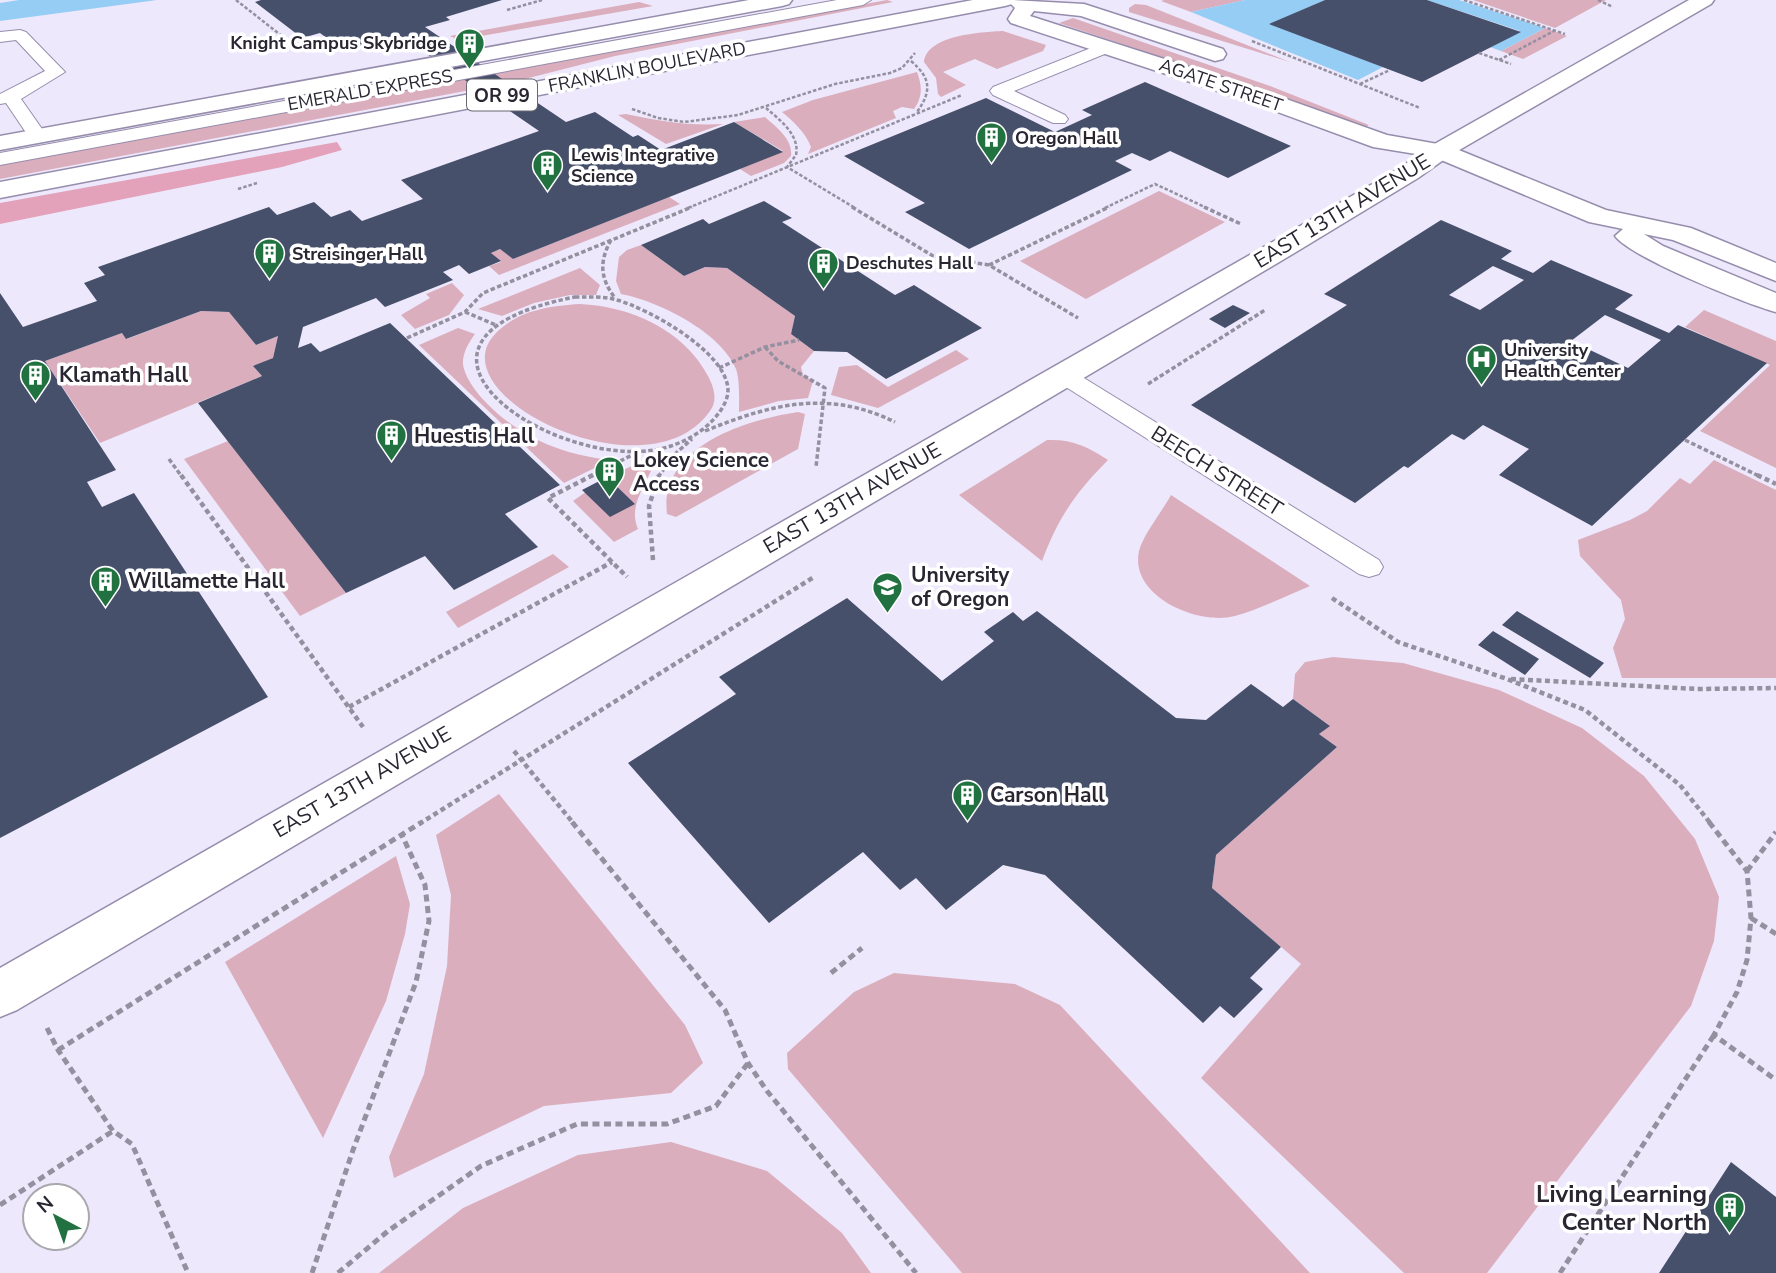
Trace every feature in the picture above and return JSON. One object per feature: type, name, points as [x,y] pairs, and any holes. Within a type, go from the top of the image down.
[{"type":"street","name":"FRANKLIN BOULEVARD","points":[[0,143],[782,0]]},
{"type":"street","name":"EAST 13TH AVENUE","points":[[12,986],[1286,246],[1409,173],[1440,151],[1704,0]]},
{"type":"street","name":"FRANKLIN BOULEVARD","points":[[0,190],[1014,2]]},
{"type":"street","name":"AGATE STREET","points":[[1239,63],[1084,10],[1014,2],[1018,19],[1251,94],[1382,142],[1440,151],[1598,216],[1681,234],[1776,272]]},
{"type":"street","name":"AGATE STREET","points":[[1414,117],[1440,151]]},
{"type":"street","name":"AGATE STREET","points":[[1598,216],[1653,252],[1776,303]]},
{"type":"lane","name":"EMERALD EXPRESS","points":[[0,159],[863,0]]},
{"type":"lane","points":[[0,37],[20,35],[56,72],[6,98],[37,136]]},
{"type":"lane","points":[[1059,119],[999,91],[1106,47]]},
{"type":"lane","name":"BEECH STREET","points":[[1063,375],[1369,567]]},
{"type":"path","points":[[236,0],[303,53]]},
{"type":"path","points":[[1464,0],[1572,37]]},
{"type":"path","points":[[1499,60],[1555,30]]},
{"type":"path","points":[[1241,37],[1360,84],[1414,117]]},
{"type":"path","points":[[1479,53],[1513,65]]},
{"type":"path","points":[[911,61],[925,72],[929,82],[925,101],[916,114]]},
{"type":"path","points":[[1360,84],[1390,70]]},
{"type":"path","points":[[407,338],[465,312],[483,293],[973,91]]},
{"type":"path","points":[[766,108],[790,132],[797,147],[797,154],[787,167]]},
{"type":"path","points":[[787,167],[933,256],[989,265],[1091,326],[1122,341]]},
{"type":"path","points":[[989,265],[1155,184],[1286,246]]},
{"type":"path","points":[[612,239],[602,255],[601,268],[608,289],[615,299]]},
{"type":"path","points":[[636,453],[562,437],[511,412],[484,383],[475,367],[475,350],[481,338],[496,325],[534,306],[575,297],[615,299],[667,321],[691,337],[719,368],[727,387],[727,401],[716,420],[667,459],[650,490],[648,516],[659,610]]},
{"type":"path","points":[[1111,404],[1137,392],[1277,302]]},
{"type":"path","points":[[465,312],[496,325]]},
{"type":"path","points":[[719,368],[765,347],[799,340]]},
{"type":"path","points":[[765,347],[778,361],[825,388],[812,521]]},
{"type":"path","points":[[349,706],[612,562],[548,498],[636,453],[666,447],[745,414],[781,404],[822,402],[857,406],[885,416],[937,449]]},
{"type":"path","points":[[1685,440],[1776,484]]},
{"type":"path","points":[[169,459],[390,765]]},
{"type":"path","points":[[58,1050],[401,833],[826,570]]},
{"type":"path","points":[[1332,598],[1398,642],[1507,679],[1584,710],[1680,785],[1746,871],[1751,918],[1747,960],[1737,992],[1714,1035],[1560,1273]]},
{"type":"path","points":[[1507,679],[1697,689],[1776,688]]},
{"type":"path","points":[[483,712],[724,1010],[748,1063],[767,1091],[916,1273]]},
{"type":"path","points":[[1746,871],[1776,832]]},
{"type":"path","points":[[312,1273],[353,1150],[416,982],[429,920],[425,884],[401,833]]},
{"type":"path","points":[[1751,918],[1776,934]]},
{"type":"path","points":[[831,973],[862,948]]},
{"type":"path","points":[[12,986],[113,1131],[132,1144],[188,1273]]},
{"type":"path","points":[[1714,1035],[1776,1080]]},
{"type":"path","points":[[338,1273],[388,1231],[481,1166],[577,1124],[667,1124],[716,1106],[748,1063]]},
{"type":"path","points":[[0,1205],[113,1131]]},
{"type":"shaded area","points":[[887,0],[893,2],[615,56],[513,82],[0,179],[0,164]]},
{"type":"shaded area","points":[[1245,0],[1191,12],[1161,1]]},
{"type":"shaded area","points":[[1473,0],[1606,0],[1555,28]]},
{"type":"shaded area","points":[[639,2],[653,6],[458,40],[450,36]]},
{"type":"shaded area","points":[[1135,4],[1146,5],[1290,62],[1129,12],[1129,8]]},
{"type":"shaded area","points":[[1073,18],[1270,86],[1369,125],[1363,128],[1269,93],[1059,23]]},
{"type":"shaded area","points":[[1545,28],[1567,36],[1523,59],[1501,51]]},
{"type":"shaded area","points":[[1003,31],[1046,45],[1043,51],[997,69],[975,59],[943,72],[966,85],[941,97],[938,94],[936,78],[924,62],[927,53],[935,46],[956,37]]},
{"type":"shaded area","points":[[917,72],[921,91],[914,109],[902,107],[893,111],[896,118],[808,154],[811,147],[806,137],[782,112],[813,100]]},
{"type":"shaded area","points":[[618,115],[674,122],[723,124],[666,144]]},
{"type":"shaded area","points":[[765,117],[787,139],[791,156],[784,163],[751,176],[740,169],[783,151],[734,122]]},
{"type":"shaded area","points":[[337,142],[342,150],[282,167],[0,224],[0,203]]},
{"type":"shaded area","points":[[1159,191],[1225,222],[1086,299],[1020,261]]},
{"type":"shaded area","points":[[669,197],[680,204],[499,275],[489,266],[501,262],[491,253],[500,249],[513,259]]},
{"type":"shaded area","points":[[641,245],[684,276],[705,267],[727,268],[795,316],[791,334],[814,351],[801,367],[803,375],[813,381],[808,398],[779,401],[739,412],[736,369],[717,343],[687,320],[670,311],[621,294],[616,281],[619,257],[627,250]]},
{"type":"shaded area","points":[[580,268],[600,285],[596,295],[570,295],[534,303],[502,316],[478,309]]},
{"type":"shaded area","points":[[452,283],[464,295],[449,315],[415,329],[401,315],[430,298],[426,294]]},
{"type":"shaded area","points":[[580,304],[636,316],[654,324],[685,346],[698,360],[712,385],[714,398],[710,411],[680,436],[642,445],[599,442],[556,429],[520,408],[495,384],[485,358],[496,333],[525,314],[557,306]]},
{"type":"shaded area","points":[[1704,310],[1776,341],[1776,468],[1700,431],[1770,365],[1685,327]]},
{"type":"shaded area","points":[[201,311],[229,312],[256,345],[278,336],[273,358],[254,366],[262,376],[100,443],[45,361],[122,333],[127,339]]},
{"type":"shaded area","points":[[458,328],[475,334],[467,346],[463,360],[468,379],[482,398],[500,415],[528,435],[547,444],[611,460],[564,483],[419,345]]},
{"type":"shaded area","points":[[956,350],[969,359],[878,408],[831,395],[839,367],[857,365],[888,387]]},
{"type":"shaded area","points":[[798,412],[805,414],[798,449],[676,517],[667,514],[668,491],[677,471],[691,454],[731,430]]},
{"type":"shaded area","points":[[1047,440],[1079,444],[1108,460],[1069,506],[1042,561],[959,495]]},
{"type":"shaded area","points":[[228,441],[346,593],[300,616],[184,459]]},
{"type":"shaded area","points":[[1714,460],[1776,490],[1776,678],[1622,678],[1613,648],[1625,619],[1621,600],[1580,556],[1578,540],[1647,511],[1680,478],[1690,484]]},
{"type":"shaded area","points":[[639,463],[653,466],[636,504],[635,521],[638,529],[614,542],[573,501],[607,477]]},
{"type":"shaded area","points":[[1171,495],[1310,586],[1235,616],[1220,618],[1186,612],[1169,604],[1145,582],[1139,567],[1139,551]]},
{"type":"shaded area","points":[[553,554],[569,567],[458,628],[446,612]]},
{"type":"shaded area","points":[[1333,657],[1403,663],[1499,690],[1582,728],[1644,776],[1695,839],[1719,897],[1714,941],[1691,1006],[1487,1273],[1404,1273],[1201,1078],[1301,964],[1212,888],[1216,855],[1337,747],[1319,734],[1329,725],[1293,699],[1295,674],[1305,662]]},
{"type":"shaded area","points":[[499,794],[685,1025],[703,1063],[671,1093],[544,1106],[394,1178],[389,1157],[424,1074],[447,966],[451,895],[436,835]]},
{"type":"shaded area","points":[[396,856],[410,904],[405,934],[386,1001],[323,1138],[225,962]]},
{"type":"shaded area","points":[[894,973],[1015,984],[1060,1005],[1310,1273],[962,1273],[788,1069],[787,1053],[854,992]]},
{"type":"shaded area","points":[[671,1142],[767,1171],[842,1233],[871,1273],[379,1273],[463,1208],[578,1155]]},
{"type":"water","points":[[19,0],[157,0],[0,21],[0,3]]},
{"type":"water","points":[[1245,0],[1325,0],[1270,24],[1383,67],[1358,80],[1191,12]]},
{"type":"water","points":[[1427,0],[1459,0],[1545,28],[1501,51],[1490,47],[1520,31]]},
{"type":"building","points":[[502,0],[446,17],[450,20],[425,27],[566,122],[595,112],[633,137],[638,135],[661,150],[734,122],[783,152],[513,259],[500,249],[491,253],[501,261],[469,274],[459,265],[443,272],[453,280],[385,307],[376,298],[303,327],[298,348],[311,343],[320,352],[390,323],[560,485],[505,514],[538,547],[454,590],[425,556],[346,593],[198,403],[262,376],[253,366],[273,358],[278,336],[256,345],[229,312],[201,311],[126,339],[122,333],[45,361],[116,470],[87,482],[102,507],[134,493],[268,697],[0,838],[0,293],[23,327],[97,301],[84,283],[105,275],[98,267],[269,207],[277,215],[314,202],[331,217],[350,210],[362,221],[423,199],[401,180],[539,131],[399,35],[344,51],[320,33],[302,38],[255,2]]},
{"type":"building","points":[[1325,0],[1427,0],[1521,32],[1422,82],[1269,24]]},
{"type":"building","name":"Oregon Hall","points":[[1145,82],[1291,146],[1228,178],[1170,151],[1150,161],[1132,153],[1115,161],[1132,170],[969,249],[905,212],[925,203],[844,156],[986,98],[1055,132],[1092,115],[1082,110]]},
{"type":"building","name":"Deschutes Hall","points":[[764,201],[792,218],[782,222],[895,295],[914,285],[982,328],[886,379],[847,352],[814,351],[791,334],[795,316],[727,268],[705,267],[684,276],[641,245],[703,219],[709,224]]},
{"type":"building","name":"University Health Center","points":[[1441,220],[1512,251],[1501,259],[1533,273],[1551,260],[1633,295],[1615,309],[1669,333],[1678,325],[1767,363],[1592,526],[1499,475],[1529,449],[1483,425],[1464,440],[1452,434],[1408,468],[1404,466],[1355,503],[1191,405],[1347,305],[1324,294]],"holes":[[[1493,266],[1524,280],[1480,310],[1449,295]],[[1605,315],[1661,340],[1628,368],[1571,341]]]},
{"type":"building","points":[[1233,305],[1250,313],[1225,328],[1209,319]]},
{"type":"building","name":"Lokey Science Access","points":[[607,477],[635,504],[610,517],[582,490]]},
{"type":"building","name":"Carson Hall","points":[[847,598],[942,681],[994,641],[984,632],[1013,612],[1023,621],[1037,611],[1176,718],[1206,720],[1251,684],[1283,707],[1293,699],[1330,726],[1319,734],[1337,747],[1216,855],[1212,888],[1281,947],[1250,978],[1263,989],[1234,1018],[1220,1006],[1203,1023],[1045,875],[1003,865],[946,910],[916,878],[900,890],[863,852],[769,923],[628,763],[736,694],[719,677]]},
{"type":"building","points":[[1517,611],[1604,663],[1590,678],[1502,625]]},
{"type":"building","points":[[1493,631],[1539,659],[1525,675],[1478,645]]},
{"type":"building","name":"Living Learning Center North","points":[[1731,1162],[1776,1197],[1776,1273],[1659,1273]]},
{"type":"place","name":"Knight Campus Skybridge","points":[[470,70]]},
{"type":"place","name":"Oregon Hall","points":[[992,165]]},
{"type":"place","name":"Lewis Integrative Science","points":[[548,192]]},
{"type":"place","name":"Streisinger Hall","points":[[269,281]]},
{"type":"place","name":"Deschutes Hall","points":[[823,290]]},
{"type":"place","name":"University Health Center","points":[[1481,387]]},
{"type":"place","name":"Klamath Hall","points":[[36,402]]},
{"type":"place","name":"Huestis Hall","points":[[391,463]]},
{"type":"place","name":"Lokey Science Access","points":[[610,499]]},
{"type":"place","name":"Willamette Hall","points":[[105,608]]},
{"type":"place","name":"University of Oregon","points":[[888,614]]},
{"type":"place","name":"Carson Hall","points":[[967,822]]},
{"type":"place","name":"Living Learning Center North","points":[[1730,1235]]}]
